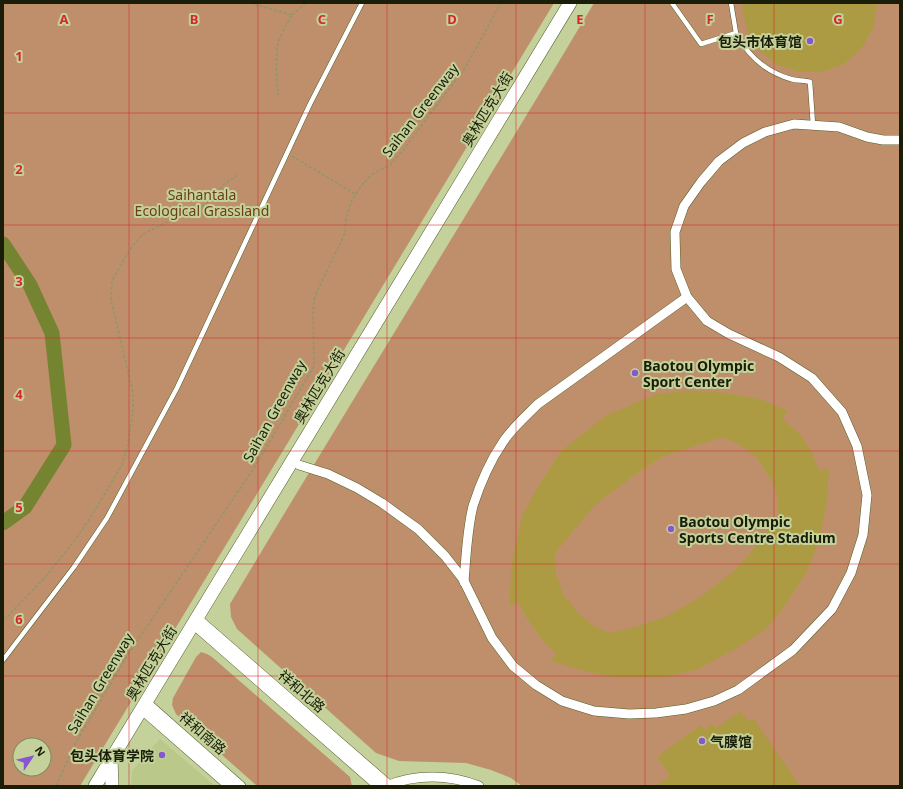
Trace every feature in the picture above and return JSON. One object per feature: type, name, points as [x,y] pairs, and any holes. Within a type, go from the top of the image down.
[{"type":"main road","name":"奥林匹克大街","points":[[95,786],[109,778],[147,708],[570,3]]},
{"type":"main road","name":"奥林匹克大街","points":[[198,624],[299,465],[578,3]]},
{"type":"main road","name":"奥林匹克大街","points":[[109,778],[111,759],[147,708]]},
{"type":"main road","points":[[104,786],[109,778]]},
{"type":"street","points":[[299,465],[328,474],[382,503],[418,529],[445,556],[464,582],[492,638],[514,666],[536,685],[562,700],[594,711],[629,714],[656,713],[686,709],[738,690],[793,650],[832,609],[852,573],[863,535],[867,495],[857,446],[842,412],[812,378],[779,357],[729,334],[707,321],[687,297],[676,269],[675,232],[684,206],[701,182],[719,161],[748,140],[765,132],[794,124],[813,125],[839,127],[867,137],[883,140],[900,140]]},
{"type":"street","points":[[464,582],[467,541],[473,506],[486,472],[503,442],[525,416],[538,404],[687,297]]},
{"type":"street","name":"祥和北路","points":[[198,624],[387,785]]},
{"type":"street","name":"祥和北路","points":[[198,624],[378,786]]},
{"type":"street","name":"祥和南路","points":[[147,708],[229,786]]},
{"type":"street","name":"祥和南路","points":[[147,708],[241,786]]},
{"type":"street","points":[[387,785],[415,778],[433,777],[452,778],[479,786]]},
{"type":"lane","points":[[3,660],[74,567],[107,518],[177,388],[310,104],[362,3]]},
{"type":"lane","points":[[672,3],[701,44],[736,33]]},
{"type":"lane","points":[[731,3],[736,33],[743,46],[752,57],[764,67],[777,74],[793,80],[810,82],[813,125]]},
{"type":"path","points":[[250,3],[292,15]]},
{"type":"path","points":[[278,95],[278,44],[283,30],[292,15],[306,3]]},
{"type":"path","name":"Saihan Greenway","points":[[56,786],[74,746],[127,656],[256,465],[314,366],[313,311],[315,296],[345,233],[346,218],[355,194],[371,176],[390,166],[404,150],[465,68],[501,3]]},
{"type":"path","points":[[287,152],[355,194]]},
{"type":"path","points":[[3,619],[8,616],[47,575],[75,540],[89,520],[122,465],[128,444],[133,410],[133,392],[111,300],[112,281],[131,248],[142,235],[163,224],[201,208],[211,200],[223,185],[238,175]]},
{"type":"shaded area","name":"包头体育学院","points":[[160,739],[215,786],[131,786],[132,771]]},
{"type":"green space","name":"Saihantala Ecological Grassland","points":[[3,3],[554,3],[80,786],[3,786]]},
{"type":"green space","name":"Baotou Olympic Sport Center","points":[[594,3],[900,3],[900,786],[522,786],[511,778],[491,770],[466,763],[399,761],[376,753],[237,629],[231,617],[230,604]]},
{"type":"green space","points":[[201,652],[212,657],[350,777],[352,786],[257,786],[176,714],[172,705],[173,698],[196,657]]},
{"type":"building","name":"包头市体育馆","points":[[743,3],[876,3],[877,6],[873,29],[861,49],[844,64],[822,72],[799,72],[777,65],[759,50],[748,32],[742,11]]},
{"type":"building","name":"Baotou Olympic Sports Centre Stadium","points":[[686,391],[719,392],[760,399],[788,411],[782,419],[800,434],[812,453],[819,471],[829,469],[827,501],[819,542],[806,573],[787,603],[766,629],[735,649],[696,670],[660,678],[619,678],[588,672],[551,661],[556,653],[543,641],[528,620],[518,602],[509,606],[512,562],[522,516],[539,485],[561,451],[607,415],[657,394]],"holes":[[[723,437],[740,445],[756,457],[772,481],[778,499],[778,517],[760,542],[733,572],[699,598],[665,617],[635,627],[611,633],[595,627],[578,613],[563,594],[556,574],[555,553],[594,506],[629,479],[662,457]]]},
{"type":"building","points":[[741,711],[748,721],[753,718],[800,786],[656,786],[670,776],[657,757],[701,725],[704,730],[713,724],[716,728]]},
{"type":"waterway","points":[[3,244],[30,285],[52,333],[64,445],[25,507],[3,523]]},
{"type":"place","name":"包头市体育馆","points":[[810,41]]},
{"type":"place","name":"Baotou Olympic Sport Center","points":[[635,373]]},
{"type":"place","name":"Baotou Olympic Sports Centre Stadium","points":[[671,529]]},
{"type":"place","name":"气膜馆","points":[[702,741]]},
{"type":"place","name":"包头体育学院","points":[[162,755]]}]
